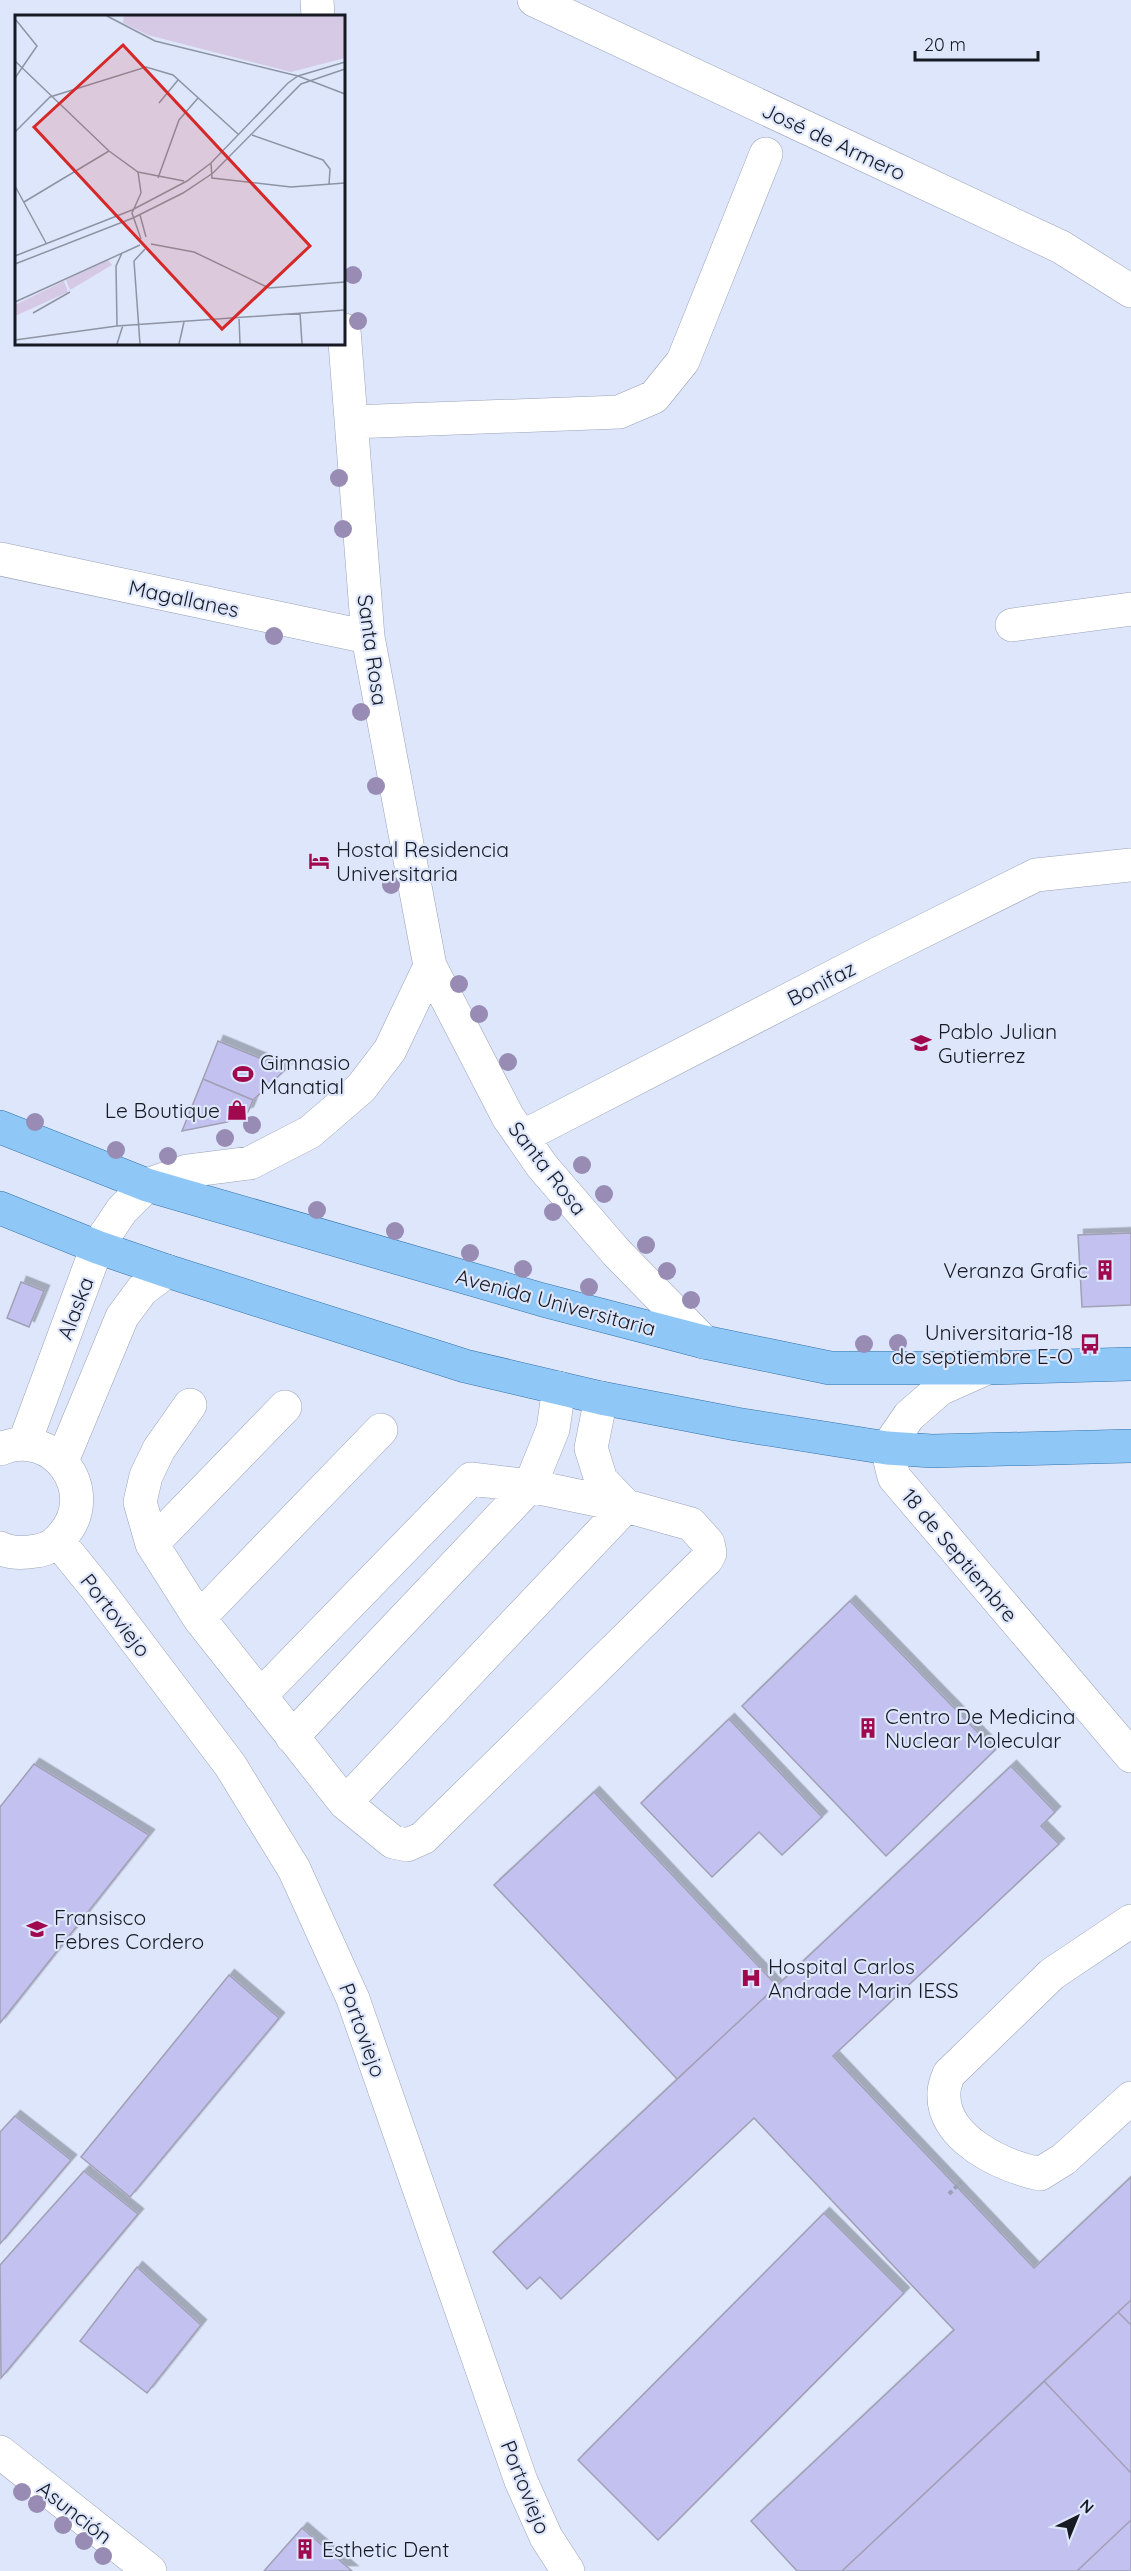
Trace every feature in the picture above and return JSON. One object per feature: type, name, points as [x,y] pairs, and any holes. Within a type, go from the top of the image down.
[{"type":"main road","name":"Avenida Universitaria","points":[[0,1127],[147,1185],[543,1300],[705,1342],[830,1368],[987,1368],[1131,1364]]},
{"type":"main road","points":[[0,1208],[98,1247],[167,1271],[465,1366],[601,1398],[736,1425],[887,1448],[932,1451],[1131,1446]]},
{"type":"street","points":[[317,0],[318,15]]},
{"type":"street","name":"José de Armero","points":[[534,0],[1061,247],[1131,291]]},
{"type":"street","points":[[351,422],[619,412],[654,397],[683,361],[766,154]]},
{"type":"street","name":"Santa Rosa","points":[[345,343],[368,637],[430,966],[508,1117],[542,1166],[616,1252],[705,1342]]},
{"type":"street","name":"Magallanes","points":[[0,559],[368,637]]},
{"type":"street","points":[[1012,625],[1131,609]]},
{"type":"street","name":"Bonifaz","points":[[522,1137],[826,980],[1036,875],[1131,865]]},
{"type":"street","points":[[147,1185],[187,1171],[250,1163],[310,1132],[361,1089],[390,1050],[430,966]]},
{"type":"street","name":"Alaska","points":[[12,1447],[98,1247],[122,1210],[147,1185]]},
{"type":"street","points":[[62,1461],[122,1317],[142,1290],[167,1271]]},
{"type":"street","points":[[887,1448],[909,1416],[940,1389],[987,1368]]},
{"type":"street","points":[[292,1737],[531,1486],[552,1429],[559,1389]]},
{"type":"street","points":[[601,1398],[591,1448],[601,1480],[626,1506]]},
{"type":"street","points":[[190,1405],[159,1449],[146,1476],[140,1502],[152,1544],[199,1618],[292,1737],[345,1803],[393,1842],[407,1845],[423,1838],[706,1559],[710,1552],[708,1543],[691,1524],[626,1506],[531,1486],[471,1479],[260,1696]]},
{"type":"street","points":[[152,1544],[285,1407]]},
{"type":"street","points":[[199,1618],[381,1430]]},
{"type":"street","points":[[0,1548],[23,1553],[42,1550],[58,1541],[69,1528],[76,1511],[77,1493],[72,1475],[62,1461],[51,1452],[38,1446],[12,1447]]},
{"type":"street","name":"18 de Septiembre","points":[[887,1448],[894,1477],[1131,1756]]},
{"type":"street","points":[[345,1803],[626,1506]]},
{"type":"street","name":"Portoviejo","points":[[58,1541],[230,1765],[294,1869],[353,1999],[521,2481],[546,2537],[568,2571]]},
{"type":"street","points":[[1131,1921],[1052,1974],[949,2074],[944,2091],[946,2111],[963,2137],[986,2155],[1015,2168],[1040,2174],[1064,2159],[1131,2098]]},
{"type":"street","name":"Asunción","points":[[0,2452],[150,2571]]},
{"type":"building","name":"Gimnasio Manatial","points":[[218,1041],[286,1069],[253,1100],[203,1079]]},
{"type":"building","points":[[203,1079],[253,1100],[248,1112],[227,1122],[182,1131]]},
{"type":"building","name":"Veranza Grafic","points":[[1131,1233],[1131,1305],[1082,1307],[1078,1235]]},
{"type":"building","points":[[21,1282],[44,1291],[29,1327],[7,1318]]},
{"type":"building","name":"Centro De Medicina Nuclear Molecular","points":[[850,1601],[995,1750],[886,1856],[742,1706]]},
{"type":"building","points":[[729,1719],[822,1817],[782,1855],[759,1832],[712,1877],[641,1803]]},
{"type":"building","name":"Fransisco Febres Cordero","points":[[34,1764],[149,1835],[0,2023],[0,1807]]},
{"type":"building","points":[[1011,1766],[1055,1812],[1041,1826],[1059,1844],[833,2056],[1034,2268],[1131,2177],[1131,2300],[842,2571],[797,2571],[751,2521],[954,2330],[754,2118],[561,2299],[540,2277],[527,2289],[493,2252]]},
{"type":"building","points":[[594,1792],[777,1986],[677,2079],[494,1885]]},
{"type":"building","points":[[229,1975],[279,2018],[130,2197],[81,2157]]},
{"type":"building","points":[[15,2116],[71,2160],[0,2244],[0,2132]]},
{"type":"building","points":[[84,2171],[138,2214],[1,2378],[0,2265]]},
{"type":"building","points":[[824,2213],[904,2293],[658,2540],[578,2460]]},
{"type":"building","points":[[137,2267],[201,2325],[147,2393],[80,2341]]},
{"type":"building","points":[[1131,2300],[1131,2325],[1118,2312]]},
{"type":"building","points":[[1118,2312],[1131,2325],[1131,2473],[1044,2381]]},
{"type":"building","points":[[1044,2381],[1131,2473],[1131,2520],[1077,2571],[842,2571]]},
{"type":"building","points":[[1131,2520],[1131,2571],[1077,2571]]},
{"type":"building","name":"Esthetic Dent","points":[[302,2528],[352,2571],[264,2571]]},
{"type":"place","name":"Hostal Residencia Universitaria","points":[[319,861]]},
{"type":"place","name":"Pablo Julian Gutierrez","points":[[921,1043]]},
{"type":"place","name":"Gimnasio Manatial","points":[[243,1074]]},
{"type":"place","name":"Le Boutique","points":[[237,1110]]},
{"type":"place","name":"Veranza Grafic","points":[[1105,1270]]},
{"type":"place","name":"Universitaria-18 de septiembre E-O","points":[[1090,1344]]},
{"type":"place","name":"Centro De Medicina Nuclear Molecular","points":[[868,1728]]},
{"type":"place","name":"Fransisco Febres Cordero","points":[[37,1929]]},
{"type":"place","name":"Hospital Carlos Andrade Marin IESS","points":[[751,1978]]},
{"type":"place","name":"Esthetic Dent","points":[[305,2549]]}]
